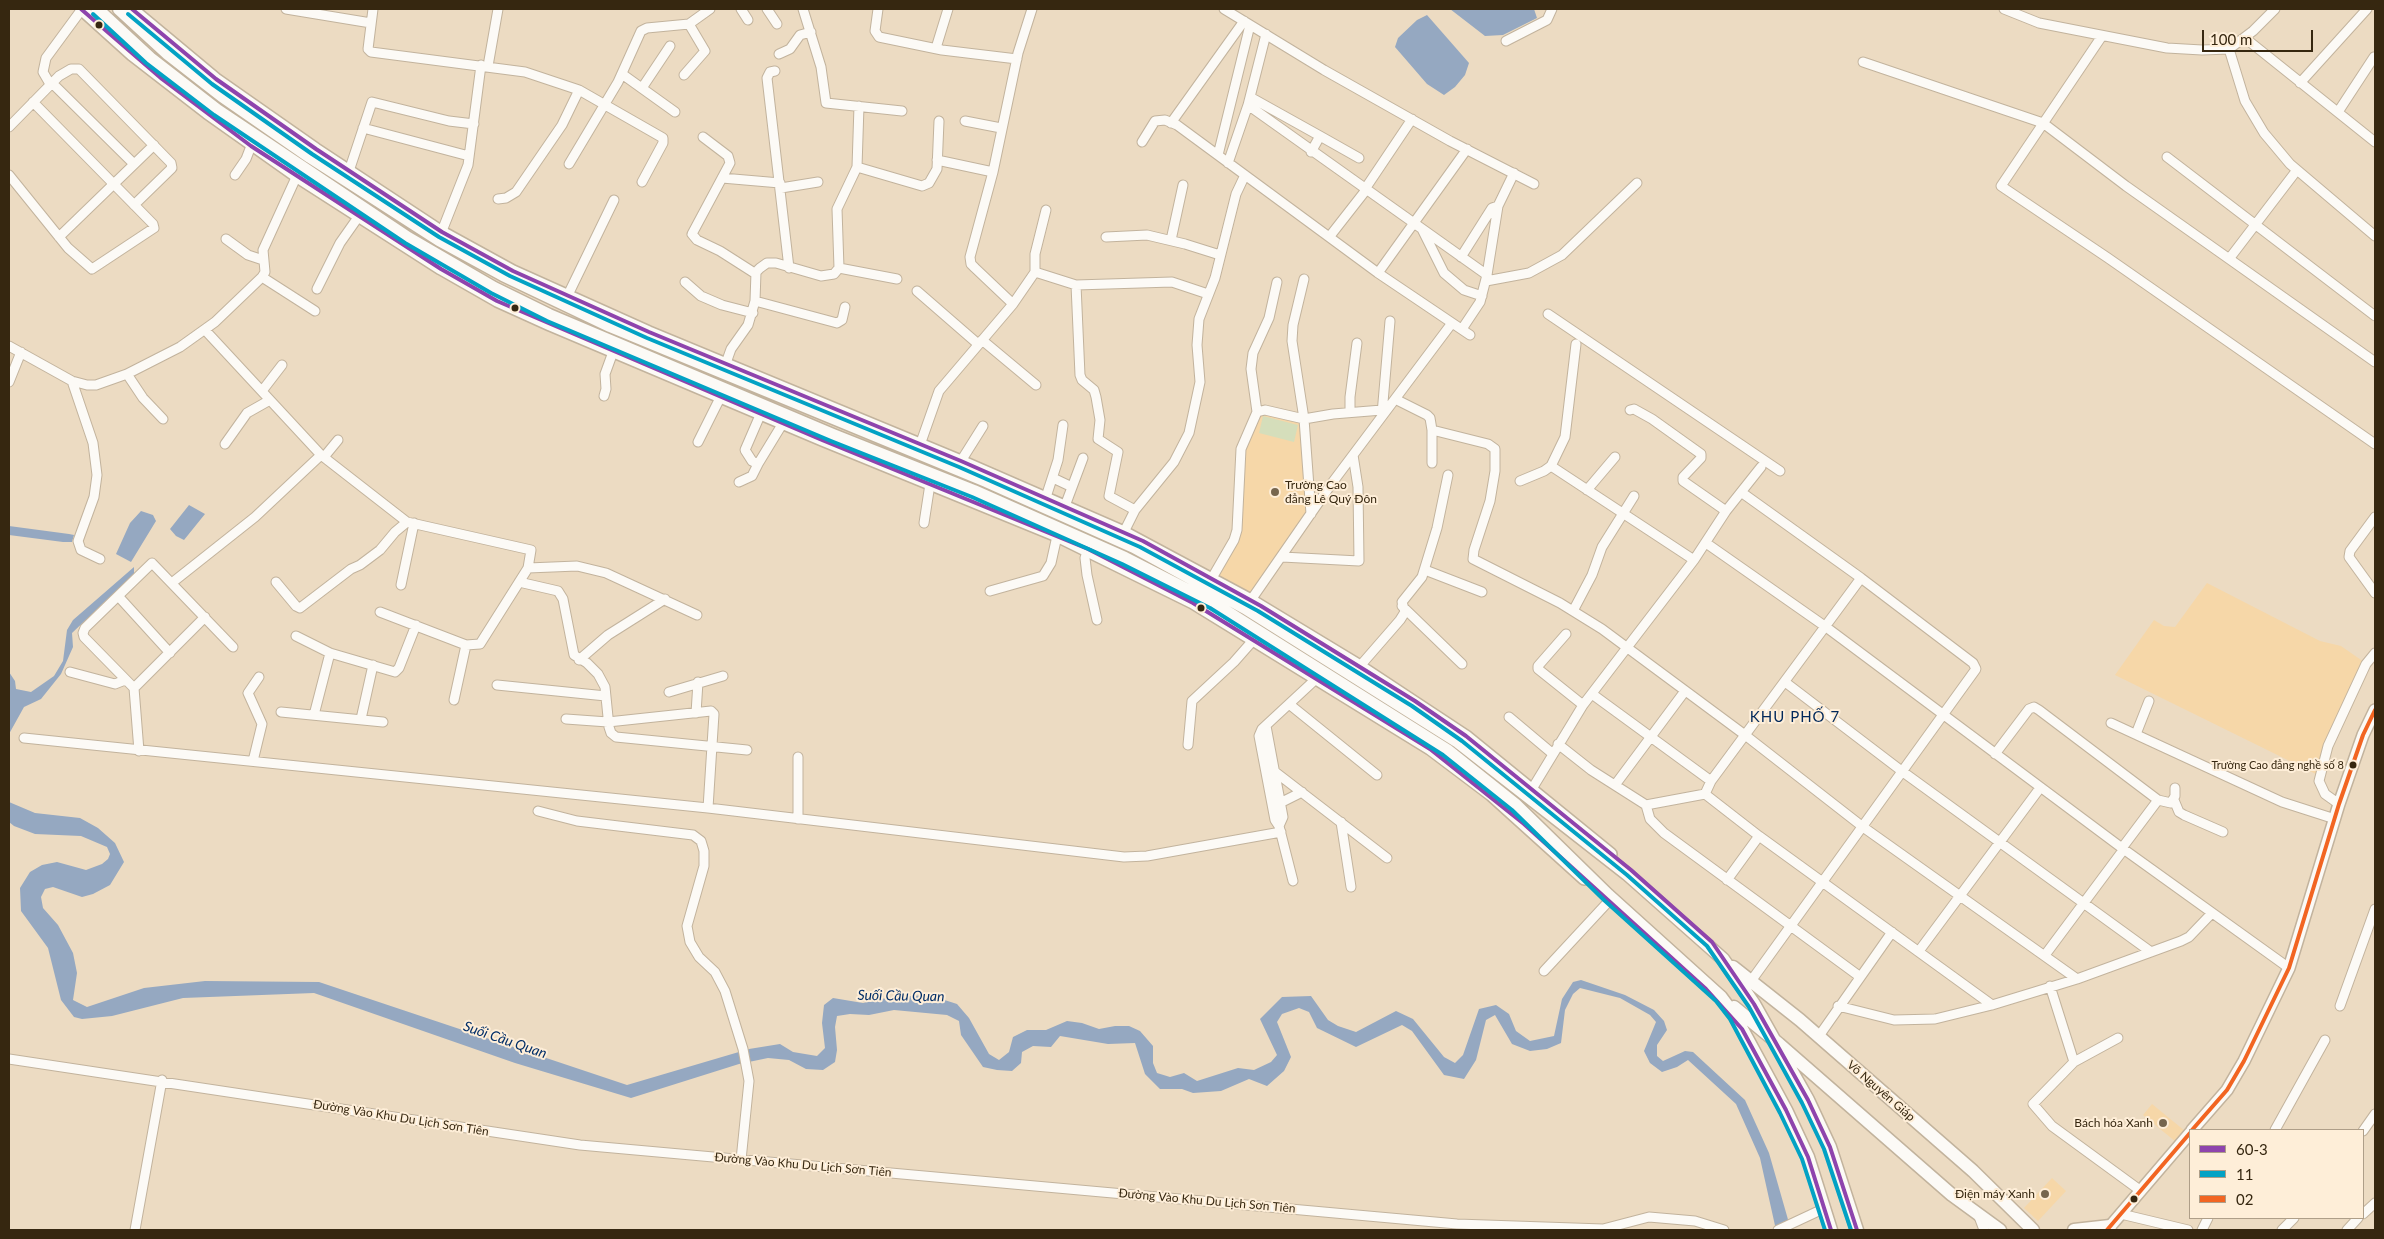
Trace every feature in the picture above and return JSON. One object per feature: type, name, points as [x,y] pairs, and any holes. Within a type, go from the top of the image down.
[{"type":"highway","points":[[97,9],[131,42],[185,86],[306,162],[440,236],[503,275],[565,300],[610,326],[721,366],[878,432],[1118,540],[1458,742],[1627,874],[1723,959],[1800,1141],[1825,1208],[1831,1230]]},
{"type":"highway","points":[[118,9],[192,73],[306,162],[386,228],[500,292],[853,448],[901,467],[974,491],[1170,586],[1242,613],[1257,636],[1447,750],[1497,788],[1608,895],[1721,997],[1774,1040],[1952,1195],[2000,1230]]},
{"type":"highway","name":"Võ Nguyên Giáp","points":[[1723,959],[1819,1036],[1973,1172],[2030,1227]]},
{"type":"highway","points":[[1706,990],[1721,997]]},
{"type":"highway","points":[[1750,1020],[1771,996]]},
{"type":"highway","points":[[1774,1040],[1808,1100],[1830,1147],[1857,1230]]},
{"type":"highway","points":[[2030,1227],[2043,1230]]},
{"type":"highway","points":[[2074,1230],[2109,1229]]},
{"type":"main road","points":[[82,9],[162,79],[251,146],[306,162],[349,171],[440,236]]},
{"type":"main road","points":[[132,9],[216,79],[306,162],[359,216],[386,228],[441,269],[497,301],[613,352],[723,392],[783,423],[853,448]]},
{"type":"main road","points":[[878,432],[920,445],[961,461],[1124,532],[1212,578],[1242,613],[1360,666],[1466,736],[1532,789],[1631,870],[1704,935],[1723,959]]},
{"type":"main road","points":[[901,467],[930,484],[1123,562]]},
{"type":"main road","points":[[1257,636],[1317,678],[1430,749],[1491,795],[1706,990],[1750,1020]]},
{"type":"main road","points":[[2194,1129],[2227,1090],[2244,1061],[2289,968],[2339,804],[2363,735],[2375,710]]},
{"type":"main road","points":[[2109,1229],[2189,1134]]},
{"type":"street","points":[[82,9],[46,58],[43,72],[51,84],[134,164]]},
{"type":"street","points":[[286,9],[371,23]]},
{"type":"street","points":[[373,9],[368,49],[371,52],[484,65],[525,72],[579,90],[606,104],[664,141],[642,182]]},
{"type":"street","points":[[440,236],[463,180],[469,156],[484,65],[498,9]]},
{"type":"street","points":[[569,164],[606,104],[641,31],[647,28],[689,24],[710,9]]},
{"type":"street","points":[[741,9],[748,20]]},
{"type":"street","points":[[767,9],[777,24]]},
{"type":"street","points":[[803,9],[820,67],[824,102],[902,112]]},
{"type":"street","points":[[878,9],[875,31],[879,37],[936,48],[1017,59]]},
{"type":"street","points":[[936,48],[948,9]]},
{"type":"street","points":[[1013,304],[975,268],[970,257],[993,172],[1017,59],[1032,9]]},
{"type":"street","points":[[1224,9],[1324,70],[1534,184]]},
{"type":"street","points":[[1506,41],[1547,20],[1552,9]]},
{"type":"street","points":[[2004,9],[2039,23],[2167,48],[2202,50],[2229,49],[2245,38],[2275,9]]},
{"type":"street","points":[[2300,83],[2366,9]]},
{"type":"street","points":[[1171,123],[1247,23]]},
{"type":"street","points":[[1218,155],[1247,23]]},
{"type":"street","points":[[684,75],[705,52],[689,24]]},
{"type":"street","points":[[778,54],[790,49],[800,35],[811,32]]},
{"type":"street","points":[[1228,163],[1249,101],[1266,34]]},
{"type":"street","points":[[2102,36],[2001,186],[2375,444]]},
{"type":"street","points":[[2245,38],[2375,142]]},
{"type":"street","points":[[642,88],[670,46]]},
{"type":"street","points":[[2229,49],[2245,101],[2264,133],[2297,170],[2375,236]]},
{"type":"street","points":[[2338,112],[2374,58]]},
{"type":"street","points":[[1864,62],[2043,123],[2126,186],[2375,362]]},
{"type":"street","points":[[9,127],[66,71],[79,69],[171,163],[172,168],[134,205]]},
{"type":"street","points":[[775,72],[770,72],[767,78],[789,268]]},
{"type":"street","points":[[622,74],[675,112]]},
{"type":"street","points":[[498,199],[506,198],[516,192],[562,126],[579,90]]},
{"type":"street","points":[[1249,101],[1320,136],[1359,158]]},
{"type":"street","points":[[1249,101],[1311,152],[1418,226],[1486,278],[1529,273],[1562,255],[1637,184]]},
{"type":"street","points":[[9,175],[59,237],[87,267],[96,268],[153,230],[153,224],[33,102]]},
{"type":"street","points":[[349,171],[372,102],[449,121],[474,124]]},
{"type":"street","points":[[721,366],[748,325],[753,313],[756,274],[766,263],[776,263],[821,276],[834,274],[840,268],[837,209],[856,167],[859,106]]},
{"type":"street","points":[[1330,236],[1365,189],[1412,119]]},
{"type":"street","points":[[1142,142],[1155,121],[1165,120],[1171,123],[1330,236],[1378,273],[1466,332],[1482,296],[1498,206],[1514,173]]},
{"type":"street","points":[[856,167],[922,186],[933,178],[937,160],[939,121]]},
{"type":"street","points":[[965,121],[1001,128]]},
{"type":"street","points":[[363,128],[469,156]]},
{"type":"street","points":[[703,136],[730,158],[730,163],[692,234],[697,240],[729,256],[756,274]]},
{"type":"street","points":[[1311,152],[1320,136]]},
{"type":"street","points":[[59,237],[154,145]]},
{"type":"street","points":[[235,175],[246,159],[251,146]]},
{"type":"street","points":[[1378,273],[1418,226],[1467,149]]},
{"type":"street","points":[[2167,157],[2375,316]]},
{"type":"street","points":[[937,160],[993,172]]},
{"type":"street","points":[[9,346],[72,381],[87,386],[96,385],[127,374],[180,347],[205,330],[262,277],[264,272],[263,250],[306,162]]},
{"type":"street","points":[[2229,259],[2297,170]]},
{"type":"street","points":[[1124,532],[1135,510],[1174,462],[1189,433],[1200,382],[1197,345],[1199,319],[1220,255],[1236,194],[1245,175]]},
{"type":"street","points":[[722,178],[780,186],[818,182]]},
{"type":"street","points":[[1171,240],[1183,185]]},
{"type":"street","points":[[565,300],[614,200]]},
{"type":"street","points":[[1461,257],[1492,208],[1498,206]]},
{"type":"street","points":[[920,445],[939,390],[1013,304],[1035,272],[1036,254],[1046,210]]},
{"type":"street","points":[[316,289],[340,243],[359,216]]},
{"type":"street","points":[[1418,226],[1444,273],[1464,290],[1482,296]]},
{"type":"street","points":[[1106,237],[1147,235],[1171,240],[1220,255]]},
{"type":"street","points":[[226,239],[248,255],[263,260]]},
{"type":"street","points":[[840,268],[897,279]]},
{"type":"street","points":[[1035,272],[1076,285],[1172,282],[1208,294]]},
{"type":"street","points":[[262,277],[315,311]]},
{"type":"street","points":[[1304,279],[1293,324],[1292,341],[1304,419],[1311,514]]},
{"type":"street","points":[[685,282],[701,296],[722,305],[753,313]]},
{"type":"street","points":[[1212,578],[1238,530],[1241,449],[1257,412],[1251,369],[1253,353],[1269,318],[1277,282]]},
{"type":"street","points":[[1076,285],[1080,375],[1084,383],[1094,390],[1096,397],[1100,420],[1098,439],[1118,452],[1109,496],[1135,510]]},
{"type":"street","points":[[917,291],[1036,385]]},
{"type":"street","points":[[755,300],[837,323],[842,320],[845,307]]},
{"type":"street","points":[[1548,314],[1780,471]]},
{"type":"street","points":[[1382,413],[1390,322]]},
{"type":"street","points":[[1242,613],[1382,413],[1395,399],[1452,323]]},
{"type":"street","points":[[205,330],[322,456],[411,523],[530,548],[532,552],[528,568],[480,644],[466,645],[380,612]]},
{"type":"street","points":[[1350,412],[1357,342]]},
{"type":"street","points":[[1520,481],[1551,466],[1568,430],[1570,390],[1576,344]]},
{"type":"street","points":[[9,382],[21,352]]},
{"type":"street","points":[[604,396],[606,389],[605,374],[613,352]]},
{"type":"street","points":[[262,391],[282,365]]},
{"type":"street","points":[[127,374],[143,398],[163,419]]},
{"type":"street","points":[[72,381],[93,443],[97,475],[94,497],[78,541],[85,554],[100,559]]},
{"type":"street","points":[[698,442],[723,392]]},
{"type":"street","points":[[1395,399],[1430,418],[1432,463]]},
{"type":"street","points":[[225,444],[239,421],[247,413],[270,400]]},
{"type":"street","points":[[1630,410],[1634,409],[1652,419],[1701,454],[1701,458],[1683,477],[1683,481],[1726,512]]},
{"type":"street","points":[[1257,412],[1266,410],[1304,419],[1350,412],[1382,413]]},
{"type":"street","points":[[758,464],[752,460],[745,450],[761,413]]},
{"type":"street","points":[[739,482],[752,476],[783,423]]},
{"type":"street","points":[[1046,497],[1053,478],[1063,425]]},
{"type":"street","points":[[961,461],[983,426]]},
{"type":"street","points":[[1432,430],[1488,444],[1495,449],[1495,471],[1490,501],[1474,550],[1474,559],[1573,611],[1602,629],[1626,649],[1745,735],[1864,827],[2077,979]]},
{"type":"street","points":[[173,582],[255,516],[338,440]]},
{"type":"street","points":[[1282,557],[1359,561],[1358,487],[1352,455]]},
{"type":"street","points":[[1587,490],[1615,456]]},
{"type":"street","points":[[1065,506],[1083,458]]},
{"type":"street","points":[[1551,466],[1694,560]]},
{"type":"street","points":[[1532,789],[1583,705],[1694,560],[1726,512],[1761,467]]},
{"type":"street","points":[[1402,606],[1425,570],[1448,475]]},
{"type":"street","points":[[1053,478],[1072,487]]},
{"type":"street","points":[[924,523],[930,484]]},
{"type":"street","points":[[1741,492],[1861,578],[1973,662],[1976,669],[1864,827],[1751,981]]},
{"type":"street","points":[[1573,611],[1592,574],[1602,547],[1634,496]]},
{"type":"street","points":[[2375,517],[2350,551],[2349,557],[2375,593]]},
{"type":"street","points":[[276,582],[298,608],[304,606],[351,569],[360,565],[380,550],[396,532],[411,523]]},
{"type":"street","points":[[401,584],[411,523]]},
{"type":"street","points":[[990,591],[1043,576],[1051,563],[1057,536]]},
{"type":"street","points":[[1706,543],[1826,627],[2040,788],[2289,968]]},
{"type":"street","points":[[1088,549],[1085,558],[1087,575],[1097,620]]},
{"type":"street","points":[[138,751],[134,688],[84,638],[83,633],[152,563],[173,582],[233,647]]},
{"type":"street","points":[[528,568],[577,566],[606,572],[697,615]]},
{"type":"street","points":[[1425,570],[1482,592]]},
{"type":"street","points":[[1705,794],[1711,781],[1861,578]]},
{"type":"street","points":[[519,582],[558,591],[563,598],[574,655],[579,660],[587,663],[598,674],[606,687],[608,722],[611,733],[616,737],[747,750]]},
{"type":"street","points":[[119,597],[170,653]]},
{"type":"street","points":[[579,660],[608,634],[665,600]]},
{"type":"street","points":[[1402,606],[1462,664]]},
{"type":"street","points":[[1360,666],[1400,620],[1405,612],[1402,606]]},
{"type":"street","points":[[134,688],[205,617]]},
{"type":"street","points":[[296,636],[330,653],[395,672],[399,668],[416,625]]},
{"type":"street","points":[[1566,634],[1538,666],[1538,669],[1583,705]]},
{"type":"street","points":[[1188,744],[1192,701],[1257,636]]},
{"type":"street","points":[[454,700],[466,645]]},
{"type":"street","points":[[314,715],[330,653]]},
{"type":"street","points":[[2339,804],[2325,794],[2319,780],[2331,739],[2366,664],[2375,653]]},
{"type":"street","points":[[361,719],[373,665]]},
{"type":"street","points":[[70,672],[115,684],[125,680]]},
{"type":"street","points":[[670,692],[723,676]]},
{"type":"street","points":[[253,761],[262,724],[248,693],[259,677]]},
{"type":"street","points":[[1293,881],[1280,829],[1275,820],[1259,736],[1266,726],[1317,678]]},
{"type":"street","points":[[696,713],[698,682]]},
{"type":"street","points":[[1785,682],[1903,772],[2151,952]]},
{"type":"street","points":[[497,685],[606,696]]},
{"type":"street","points":[[1614,785],[1685,691]]},
{"type":"street","points":[[1592,694],[1711,781]]},
{"type":"street","points":[[2136,734],[2149,701]]},
{"type":"street","points":[[1289,704],[1377,775]]},
{"type":"street","points":[[1995,754],[2029,708],[2034,707],[2158,800],[2171,803],[2174,800]]},
{"type":"street","points":[[566,719],[608,722],[711,711],[714,714],[708,808]]},
{"type":"street","points":[[281,712],[383,722]]},
{"type":"street","points":[[1509,717],[1552,754]]},
{"type":"street","points":[[2111,723],[2282,802],[2335,819]]},
{"type":"street","points":[[1266,726],[1283,820],[1280,829]]},
{"type":"street","points":[[24,738],[708,808],[1124,857],[1147,856],[1280,829]]},
{"type":"street","points":[[1558,744],[1614,785],[1646,805],[1650,819],[1664,833],[1859,976]]},
{"type":"street","points":[[798,757],[798,819]]},
{"type":"street","points":[[1274,771],[1387,858]]},
{"type":"street","points":[[1919,951],[2040,788]]},
{"type":"street","points":[[2175,788],[2174,800],[2179,812],[2223,832]]},
{"type":"street","points":[[1280,803],[1302,792]]},
{"type":"street","points":[[1646,805],[1705,794],[1759,836],[1992,1005]]},
{"type":"street","points":[[2045,955],[2158,800]]},
{"type":"street","points":[[538,811],[577,821],[693,836],[701,840],[704,851],[704,866],[687,926],[690,942],[699,957],[715,972],[725,991],[743,1051],[749,1081],[741,1160]]},
{"type":"street","points":[[1341,822],[1351,887]]},
{"type":"street","points":[[1727,880],[1759,836]]},
{"type":"street","points":[[1544,971],[1608,902]]},
{"type":"street","points":[[2340,1006],[2375,909]]},
{"type":"street","points":[[1838,1006],[1894,1020],[1935,1019],[1992,1005],[2077,979],[2189,937],[2212,913]]},
{"type":"street","points":[[1819,1036],[1859,976],[1892,932]]},
{"type":"street","points":[[2050,986],[2074,1062]]},
{"type":"street","points":[[2118,1038],[2074,1062],[2033,1104],[2052,1126],[2141,1191]]},
{"type":"street","points":[[2276,1129],[2325,1040]]},
{"type":"street","name":"Đường Vào Khu Du Lịch Sơn Tiên","points":[[9,1059],[162,1080],[580,1145],[1457,1224],[1604,1230],[1649,1217],[1695,1221],[1724,1230]]},
{"type":"street","points":[[135,1230],[162,1080]]},
{"type":"street","points":[[2364,1130],[2375,1114]]},
{"type":"street","points":[[2364,1213],[2375,1203]]},
{"type":"street","points":[[1778,1230],[1825,1208]]},
{"type":"street","points":[[1978,1214],[1984,1230]]},
{"type":"street","points":[[2121,1214],[2188,1230]]},
{"type":"street","points":[[2282,1230],[2293,1219]]},
{"type":"street","points":[[2347,1230],[2357,1219]]},
{"type":"shaded area","name":"Trường Cao đẳng Lê Quý Đôn","points":[[1261,413],[1301,422],[1309,513],[1251,595],[1217,576],[1236,541],[1244,450]]},
{"type":"shaded area","points":[[2207,583],[2320,641],[2341,646],[2364,662],[2318,775],[2115,675],[2154,620],[2164,626],[2175,627]]},
{"type":"shaded area","name":"Bách hóa Xanh","points":[[2152,1104],[2185,1131],[2176,1142],[2143,1115]]},
{"type":"shaded area","name":"Điện máy Xanh","points":[[2052,1178],[2066,1191],[2038,1221],[2024,1208]]},
{"type":"green space","points":[[1263,416],[1298,425],[1294,442],[1259,433]]},
{"type":"water","points":[[1450,9],[1534,9],[1537,18],[1503,35],[1485,36]]},
{"type":"water","points":[[1427,15],[1469,63],[1465,75],[1455,87],[1444,95],[1427,84],[1395,47],[1398,38],[1417,20]]},
{"type":"water","points":[[189,505],[205,514],[184,540],[176,536],[170,529]]},
{"type":"water","points":[[141,511],[153,515],[156,521],[131,562],[116,554],[130,523]]},
{"type":"water","points":[[9,526],[74,535],[72,542],[63,542],[9,535]]},
{"type":"water","points":[[134,567],[134,574],[72,633],[73,647],[61,674],[41,699],[24,707],[9,734],[9,672],[15,681],[16,689],[31,692],[54,676],[63,661],[67,630],[73,620]]},
{"type":"water","name":"Suối Cầu Quan","points":[[9,802],[35,813],[80,818],[98,828],[115,843],[124,862],[110,885],[93,894],[82,897],[53,887],[45,889],[41,897],[43,908],[58,925],[73,953],[77,973],[73,1000],[87,1007],[144,988],[205,981],[319,982],[627,1085],[749,1049],[780,1044],[793,1052],[817,1056],[825,1048],[822,1023],[824,1005],[833,998],[863,1003],[891,997],[929,995],[957,1004],[969,1018],[989,1054],[999,1060],[1009,1052],[1013,1037],[1027,1030],[1046,1030],[1067,1021],[1082,1023],[1099,1029],[1129,1026],[1140,1031],[1153,1046],[1153,1063],[1157,1073],[1170,1077],[1184,1073],[1197,1081],[1238,1068],[1254,1070],[1271,1062],[1277,1055],[1260,1019],[1282,997],[1311,996],[1328,1020],[1338,1026],[1356,1032],[1396,1011],[1413,1019],[1444,1057],[1455,1063],[1463,1055],[1479,1009],[1496,1005],[1509,1014],[1516,1031],[1530,1041],[1554,1036],[1562,999],[1573,982],[1581,980],[1625,995],[1654,1010],[1664,1021],[1667,1030],[1657,1045],[1657,1056],[1663,1061],[1685,1051],[1693,1052],[1745,1100],[1769,1153],[1791,1230],[1776,1230],[1760,1158],[1736,1104],[1688,1060],[1677,1067],[1662,1072],[1650,1063],[1644,1051],[1656,1022],[1650,1015],[1620,998],[1580,988],[1573,994],[1565,1010],[1561,1043],[1547,1049],[1530,1051],[1512,1044],[1495,1015],[1486,1020],[1476,1060],[1464,1079],[1444,1075],[1412,1031],[1402,1025],[1356,1047],[1317,1028],[1309,1012],[1299,1008],[1282,1014],[1277,1022],[1291,1057],[1284,1071],[1267,1086],[1249,1079],[1221,1091],[1193,1093],[1182,1089],[1160,1089],[1145,1074],[1135,1043],[1108,1044],[1060,1036],[1051,1047],[1033,1046],[1022,1052],[1021,1063],[1012,1071],[997,1070],[983,1067],[961,1035],[959,1021],[947,1015],[894,1010],[869,1015],[850,1014],[837,1016],[835,1027],[837,1050],[835,1062],[823,1070],[806,1069],[789,1060],[768,1058],[739,1064],[631,1098],[515,1063],[314,993],[183,998],[112,1016],[82,1019],[74,1017],[61,1000],[48,948],[21,911],[20,888],[30,872],[42,865],[57,862],[86,870],[102,864],[108,859],[110,854],[107,847],[81,836],[35,834],[14,826],[9,822]]},
{"type":"transit line","name":"60-3","points":[[81,9],[162,79],[251,146],[441,269],[497,301],[822,440],[1088,549],[1193,603],[1430,749],[1524,824],[1706,989],[1742,1029],[1786,1110],[1808,1157],[1831,1230]]},
{"type":"transit line","name":"60-3","points":[[132,9],[216,79],[316,149],[442,232],[513,271],[649,332],[961,461],[1143,541],[1261,606],[1415,701],[1466,736],[1631,870],[1712,942],[1754,1004],[1808,1100],[1830,1147],[1857,1230]]},
{"type":"transit line","name":"11","points":[[93,14],[146,63],[214,115],[405,243],[491,293],[547,321],[831,441],[972,497],[1122,564],[1210,608],[1443,755],[1512,810],[1604,900],[1716,1001],[1730,1019],[1802,1159],[1825,1230]]},
{"type":"transit line","name":"11","points":[[128,14],[212,84],[312,154],[439,237],[510,276],[647,338],[959,467],[1140,547],[1258,611],[1412,706],[1462,741],[1627,875],[1707,946],[1749,1007],[1802,1103],[1824,1149],[1851,1230]]},
{"type":"transit line","name":"02","points":[[2193,1129],[2227,1090],[2244,1061],[2289,968],[2339,804],[2363,735],[2375,710]]},
{"type":"transit line","name":"02","points":[[2107,1230],[2189,1134]]},
{"type":"place","name":"Trường Cao đẳng Lê Quý Đôn","points":[[1275,492]]},
{"type":"place","name":"Trường Cao đẳng nghề số 8","points":[[2353,765]]},
{"type":"place","name":"Bách hóa Xanh","points":[[2163,1123]]},
{"type":"place","name":"Điện máy Xanh","points":[[2045,1194]]},
{"type":"district","name":"KHU PHỐ 7","points":[[1795,717]]}]
